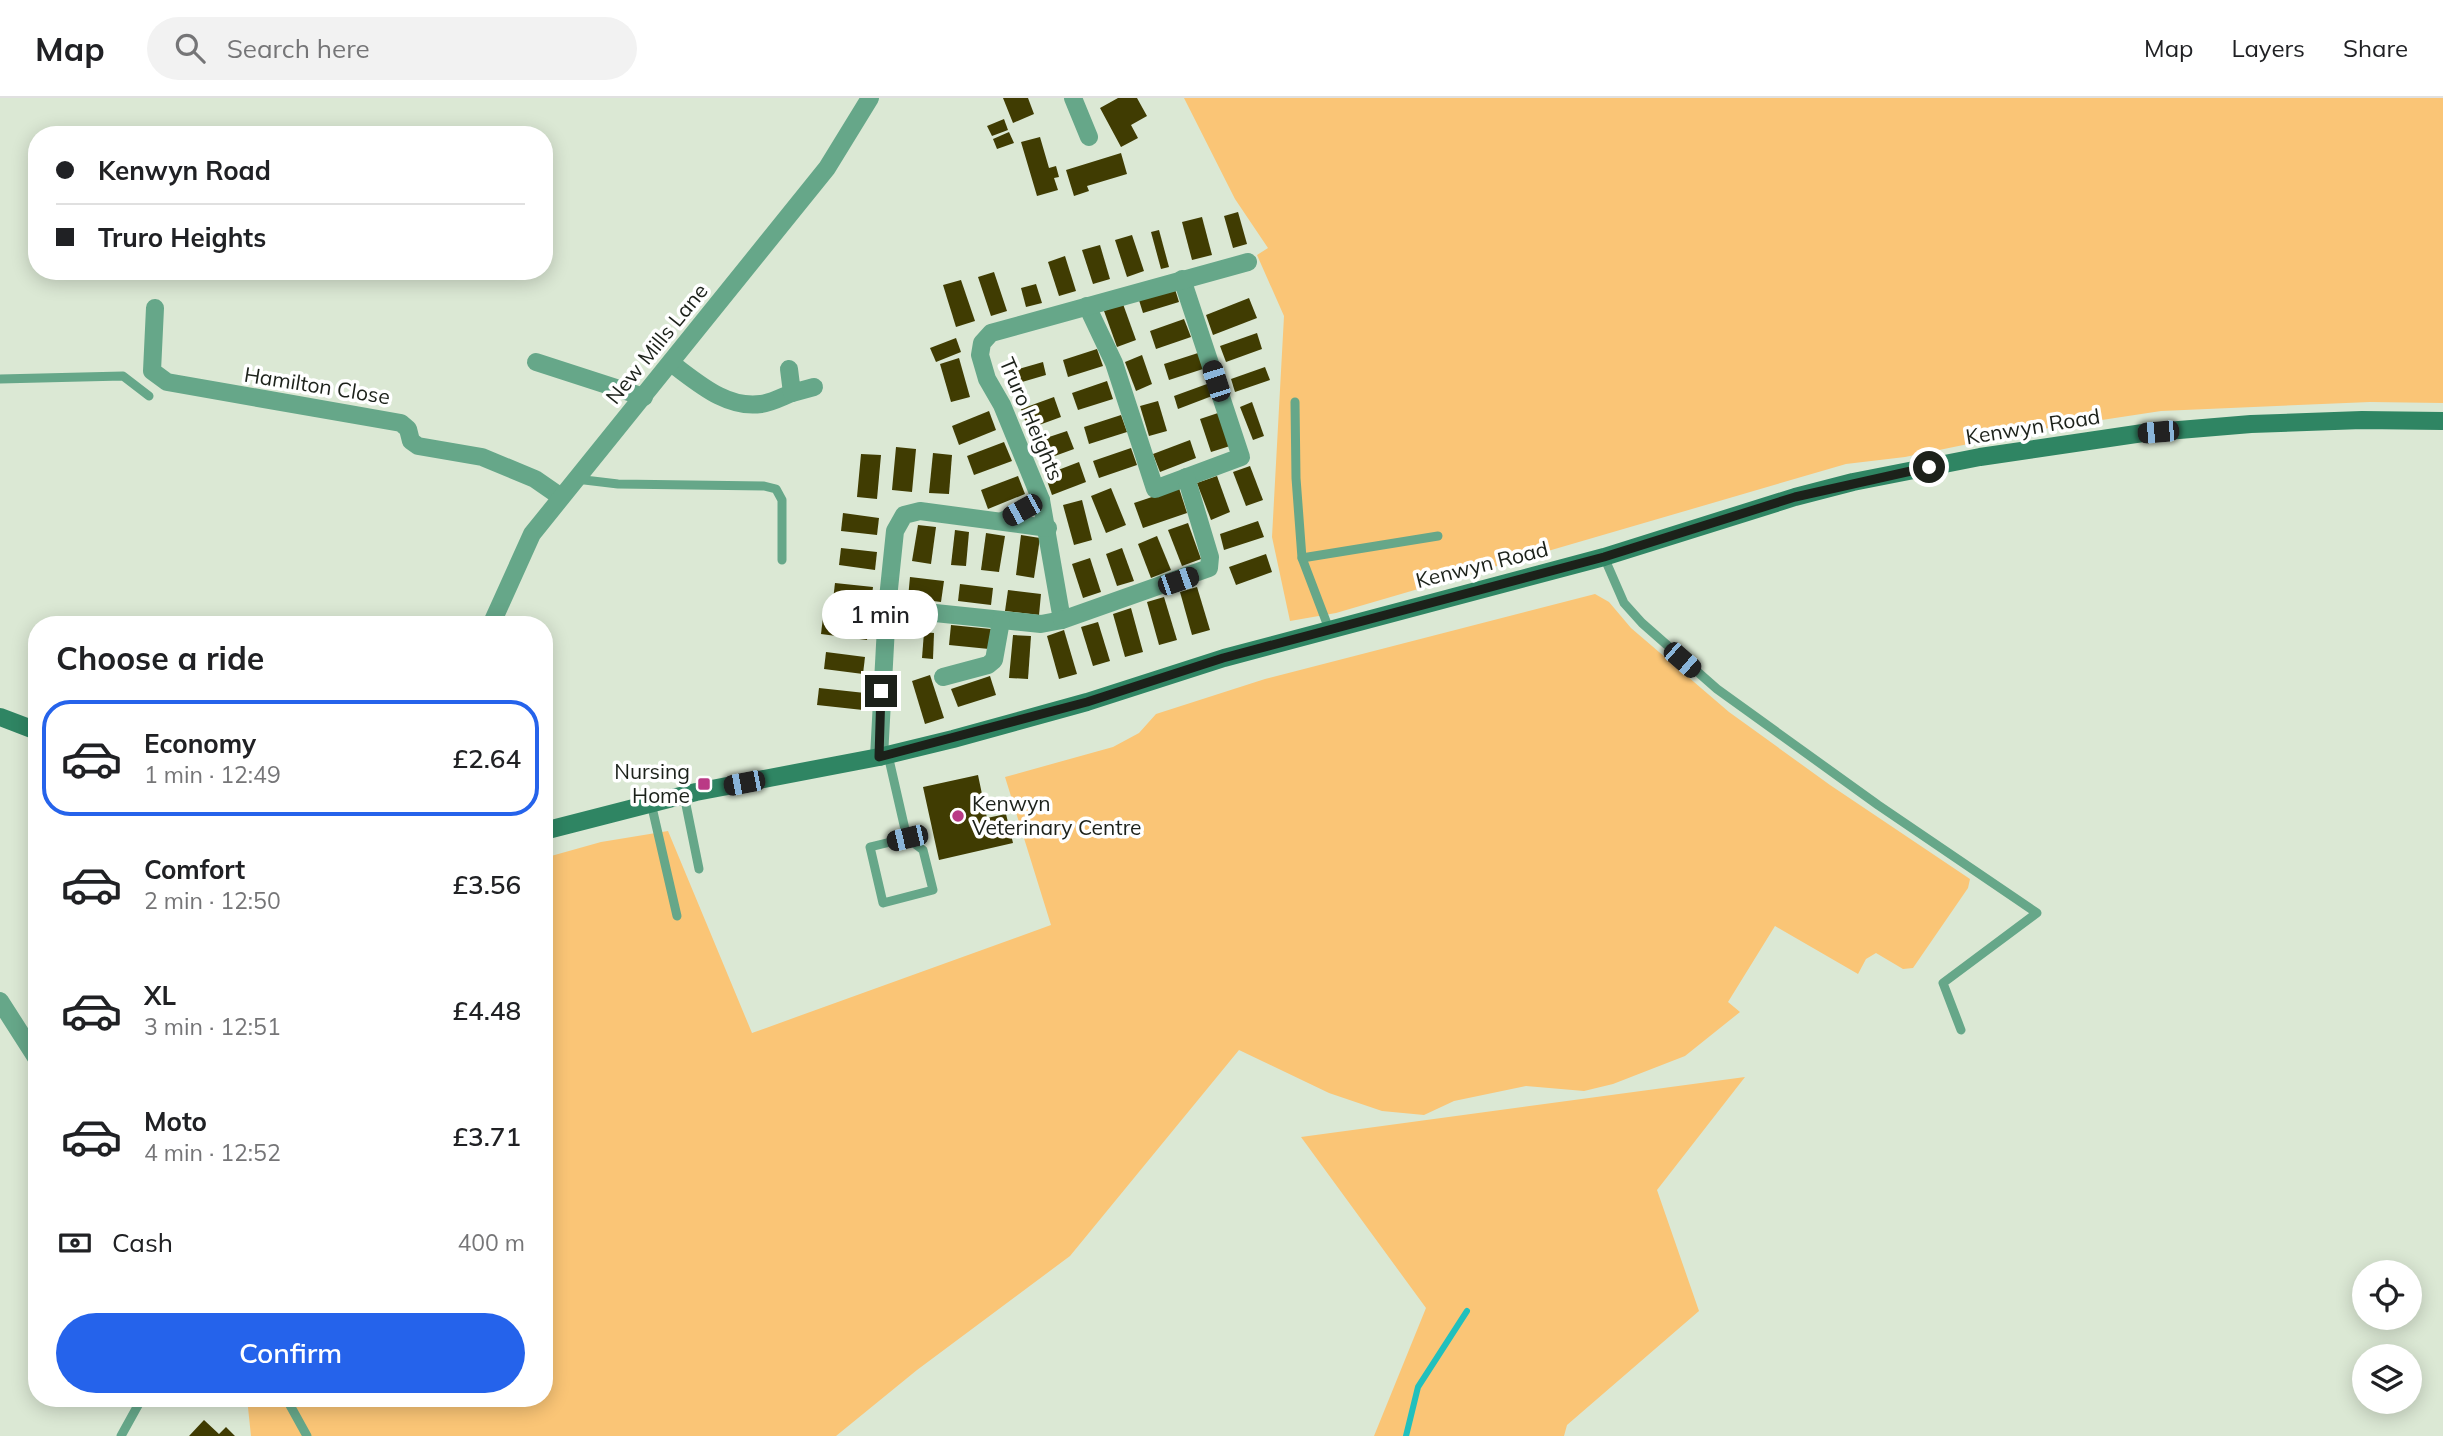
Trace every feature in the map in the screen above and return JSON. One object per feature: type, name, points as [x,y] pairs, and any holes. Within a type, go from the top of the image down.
[{"type":"main road","name":"Kenwyn Road","points":[[553,829],[684,795],[884,756],[1087,702],[1223,658],[1604,557],[1795,497],[1853,482],[1980,457],[2143,433],[2251,424],[2362,420],[2443,421]]},
{"type":"main road","points":[[0,717],[28,728]]},
{"type":"street","name":"New Mills Lane","points":[[495,616],[532,534],[827,168],[870,98]]},
{"type":"street","points":[[1073,98],[1089,137]]},
{"type":"street","name":"Truro Heights","points":[[1062,620],[1041,500],[1002,405],[987,379],[980,355],[982,344],[991,333],[1248,262]]},
{"type":"street","points":[[1087,306],[1114,363],[1155,489],[1241,457],[1182,279]]},
{"type":"street","name":"Hamilton Close","points":[[155,308],[152,371],[167,382],[401,423],[408,429],[411,441],[418,446],[482,457],[535,479],[561,497]]},
{"type":"street","points":[[536,362],[644,397]]},
{"type":"street","points":[[671,363],[720,397],[740,403],[761,404],[814,387]]},
{"type":"street","points":[[789,369],[792,393]]},
{"type":"street","points":[[887,608],[1041,624],[1062,620],[1209,568],[1210,557],[1186,477]]},
{"type":"street","name":"Truro Heights","points":[[1003,521],[1041,500]]},
{"type":"street","points":[[884,756],[887,608],[895,531],[904,515],[920,510],[1048,528]]},
{"type":"street","points":[[943,677],[988,665],[994,660],[1001,621]]},
{"type":"street","points":[[0,1001],[28,1045]]},
{"type":"lane","points":[[0,379],[123,376],[149,396]]},
{"type":"lane","points":[[1295,402],[1296,478],[1303,558],[1329,629]]},
{"type":"lane","points":[[576,479],[618,484],[764,485],[776,489],[782,500],[782,561]]},
{"type":"lane","points":[[1303,558],[1438,536]]},
{"type":"lane","points":[[1604,557],[1624,603],[1642,623],[1717,689],[1878,805],[2037,913],[1943,983],[1961,1030]]},
{"type":"lane","points":[[884,756],[907,838],[923,850],[933,890],[883,903],[870,847],[907,838]]},
{"type":"lane","points":[[684,795],[699,869]]},
{"type":"lane","points":[[651,803],[677,916]]},
{"type":"lane","points":[[121,1436],[137,1407]]},
{"type":"lane","points":[[291,1407],[307,1436]]},
{"type":"shaded area","points":[[1184,98],[2443,98],[2443,403],[2370,402],[2161,411],[2036,430],[1905,457],[1846,464],[1336,613],[1290,621],[1272,537],[1284,316],[1257,255],[1268,248],[1235,199]]},
{"type":"shaded area","points":[[1595,594],[1609,602],[1631,628],[1729,712],[1830,785],[1970,879],[1968,888],[1913,968],[1903,969],[1876,953],[1866,959],[1858,974],[1775,926],[1728,1002],[1740,1012],[1685,1056],[1613,1084],[1584,1091],[1526,1086],[1454,1101],[1424,1115],[1382,1111],[1329,1093],[1239,1050],[1070,1256],[917,1370],[836,1436],[251,1436],[248,1407],[553,1407],[553,855],[601,842],[668,831],[752,1033],[1051,925],[1005,777],[1113,747],[1139,733],[1156,714],[1265,679]]},
{"type":"shaded area","points":[[1745,1077],[1657,1190],[1699,1311],[1567,1425],[1564,1436],[1374,1436],[1426,1308],[1301,1137]]},
{"type":"building","points":[[1003,98],[1028,98],[1034,114],[1013,123]]},
{"type":"building","points":[[1118,98],[1137,98],[1147,116],[1131,125],[1138,138],[1121,147],[1100,108]]},
{"type":"building","points":[[1004,119],[1008,130],[992,136],[987,126]]},
{"type":"building","points":[[1009,132],[1014,143],[997,149],[993,139]]},
{"type":"building","points":[[1040,137],[1049,168],[1056,166],[1059,177],[1054,178],[1058,190],[1037,196],[1021,142]]},
{"type":"building","points":[[1121,153],[1127,174],[1087,186],[1089,191],[1074,196],[1066,170]]},
{"type":"building","points":[[1238,212],[1247,244],[1233,248],[1224,216]]},
{"type":"building","points":[[1202,217],[1212,255],[1192,260],[1182,222]]},
{"type":"building","points":[[1159,230],[1169,267],[1161,269],[1151,232]]},
{"type":"building","points":[[1132,235],[1144,271],[1127,277],[1115,240]]},
{"type":"building","points":[[1100,245],[1110,279],[1093,284],[1082,250]]},
{"type":"building","points":[[1065,256],[1076,291],[1059,296],[1048,262]]},
{"type":"building","points":[[994,272],[1007,311],[991,316],[978,277]]},
{"type":"building","points":[[961,280],[975,321],[956,327],[943,285]]},
{"type":"building","points":[[1036,284],[1042,303],[1026,307],[1021,288]]},
{"type":"building","points":[[1174,286],[1179,302],[1143,313],[1138,297]]},
{"type":"building","points":[[1249,298],[1257,318],[1213,335],[1206,315]]},
{"type":"building","points":[[1123,304],[1136,340],[1117,347],[1104,311]]},
{"type":"building","points":[[1184,319],[1191,337],[1156,349],[1150,331]]},
{"type":"building","points":[[1257,333],[1262,349],[1226,362],[1220,346]]},
{"type":"building","points":[[956,338],[961,352],[936,362],[930,348]]},
{"type":"building","points":[[1097,349],[1103,366],[1068,377],[1063,360]]},
{"type":"building","points":[[1198,353],[1203,369],[1169,380],[1164,364]]},
{"type":"building","points":[[1142,355],[1152,384],[1136,391],[1125,362]]},
{"type":"building","points":[[959,358],[970,397],[951,402],[940,364]]},
{"type":"building","points":[[1043,362],[1046,375],[1012,385],[1008,372]]},
{"type":"building","points":[[1265,367],[1270,380],[1235,392],[1231,379]]},
{"type":"building","points":[[1107,381],[1113,399],[1078,410],[1072,393]]},
{"type":"building","points":[[1207,384],[1212,396],[1178,409],[1174,396]]},
{"type":"building","points":[[1054,397],[1061,417],[1028,429],[1021,409]]},
{"type":"building","points":[[1158,401],[1167,431],[1149,436],[1140,406]]},
{"type":"building","points":[[1252,402],[1264,436],[1253,440],[1240,407]]},
{"type":"building","points":[[989,411],[996,430],[959,445],[952,426]]},
{"type":"building","points":[[1218,413],[1230,446],[1211,452],[1200,419]]},
{"type":"building","points":[[1121,415],[1127,432],[1089,444],[1084,427]]},
{"type":"building","points":[[1067,431],[1074,449],[1041,461],[1034,442]]},
{"type":"building","points":[[1190,440],[1196,458],[1160,472],[1153,454]]},
{"type":"building","points":[[1004,442],[1012,461],[974,475],[967,456]]},
{"type":"building","points":[[896,447],[916,449],[912,492],[892,490]]},
{"type":"building","points":[[1131,448],[1137,465],[1099,478],[1093,461]]},
{"type":"building","points":[[933,453],[952,455],[949,494],[929,493]]},
{"type":"building","points":[[861,454],[881,455],[877,499],[857,497]]},
{"type":"building","points":[[1079,462],[1086,482],[1052,495],[1045,475]]},
{"type":"building","points":[[1250,466],[1263,500],[1246,506],[1233,472]]},
{"type":"building","points":[[1018,476],[1025,494],[988,509],[981,490]]},
{"type":"building","points":[[1217,476],[1230,512],[1211,520],[1197,483]]},
{"type":"building","points":[[1111,488],[1126,525],[1106,533],[1091,496]]},
{"type":"building","points":[[1179,488],[1187,513],[1143,528],[1134,503]]},
{"type":"building","points":[[1082,500],[1092,540],[1074,545],[1063,505]]},
{"type":"building","points":[[843,513],[879,518],[877,535],[841,531]]},
{"type":"building","points":[[1258,521],[1264,537],[1224,550],[1220,534]]},
{"type":"building","points":[[1188,523],[1201,559],[1182,566],[1168,530]]},
{"type":"building","points":[[918,525],[936,527],[931,564],[912,561]]},
{"type":"building","points":[[955,530],[969,532],[966,566],[951,565]]},
{"type":"building","points":[[986,533],[1005,536],[999,572],[981,570]]},
{"type":"building","points":[[1021,535],[1040,538],[1034,578],[1016,575]]},
{"type":"building","points":[[1157,536],[1171,570],[1151,578],[1138,544]]},
{"type":"building","points":[[841,548],[877,552],[875,570],[839,565]]},
{"type":"building","points":[[1122,548],[1134,581],[1117,586],[1106,554]]},
{"type":"building","points":[[1266,554],[1272,572],[1236,585],[1229,567]]},
{"type":"building","points":[[1090,558],[1101,592],[1083,598],[1072,564]]},
{"type":"building","points":[[910,577],[944,581],[941,602],[908,598]]},
{"type":"building","points":[[835,583],[873,587],[871,604],[833,600]]},
{"type":"building","points":[[960,584],[993,588],[991,605],[958,601]]},
{"type":"building","points":[[1197,587],[1210,630],[1192,635],[1180,592]]},
{"type":"building","points":[[1008,590],[1041,594],[1039,615],[1005,611]]},
{"type":"building","points":[[1164,597],[1177,640],[1159,645],[1147,602]]},
{"type":"building","points":[[1131,608],[1143,652],[1125,657],[1113,614]]},
{"type":"building","points":[[823,617],[869,622],[867,640],[821,634]]},
{"type":"building","points":[[1098,622],[1110,661],[1093,666],[1081,627]]},
{"type":"building","points":[[951,625],[991,629],[989,649],[949,645]]},
{"type":"building","points":[[1064,630],[1077,674],[1059,679],[1047,636]]},
{"type":"building","points":[[924,632],[934,633],[933,659],[922,658]]},
{"type":"building","points":[[1013,635],[1031,636],[1028,679],[1009,678]]},
{"type":"building","points":[[826,652],[865,657],[863,674],[824,669]]},
{"type":"building","points":[[930,675],[944,718],[925,724],[912,681]]},
{"type":"building","points":[[990,676],[996,695],[958,707],[951,689]]},
{"type":"building","points":[[819,688],[865,693],[863,710],[817,705]]},
{"type":"building","name":"Kenwyn Veterinary Centre","points":[[978,775],[987,818],[1006,814],[1013,843],[939,860],[923,787]]},
{"type":"building","points":[[204,1420],[219,1434],[226,1427],[235,1436],[189,1436]]},
{"type":"waterway","points":[[1406,1436],[1418,1387],[1467,1311]]},
{"type":"place","name":"Nursing Home","points":[[704,784]]},
{"type":"place","name":"Kenwyn Veterinary Centre","points":[[958,816]]},
{"type":"route","points":[[881,691],[879,757],[1087,702],[1223,658],[1604,557],[1795,497],[1929,467]]}]
